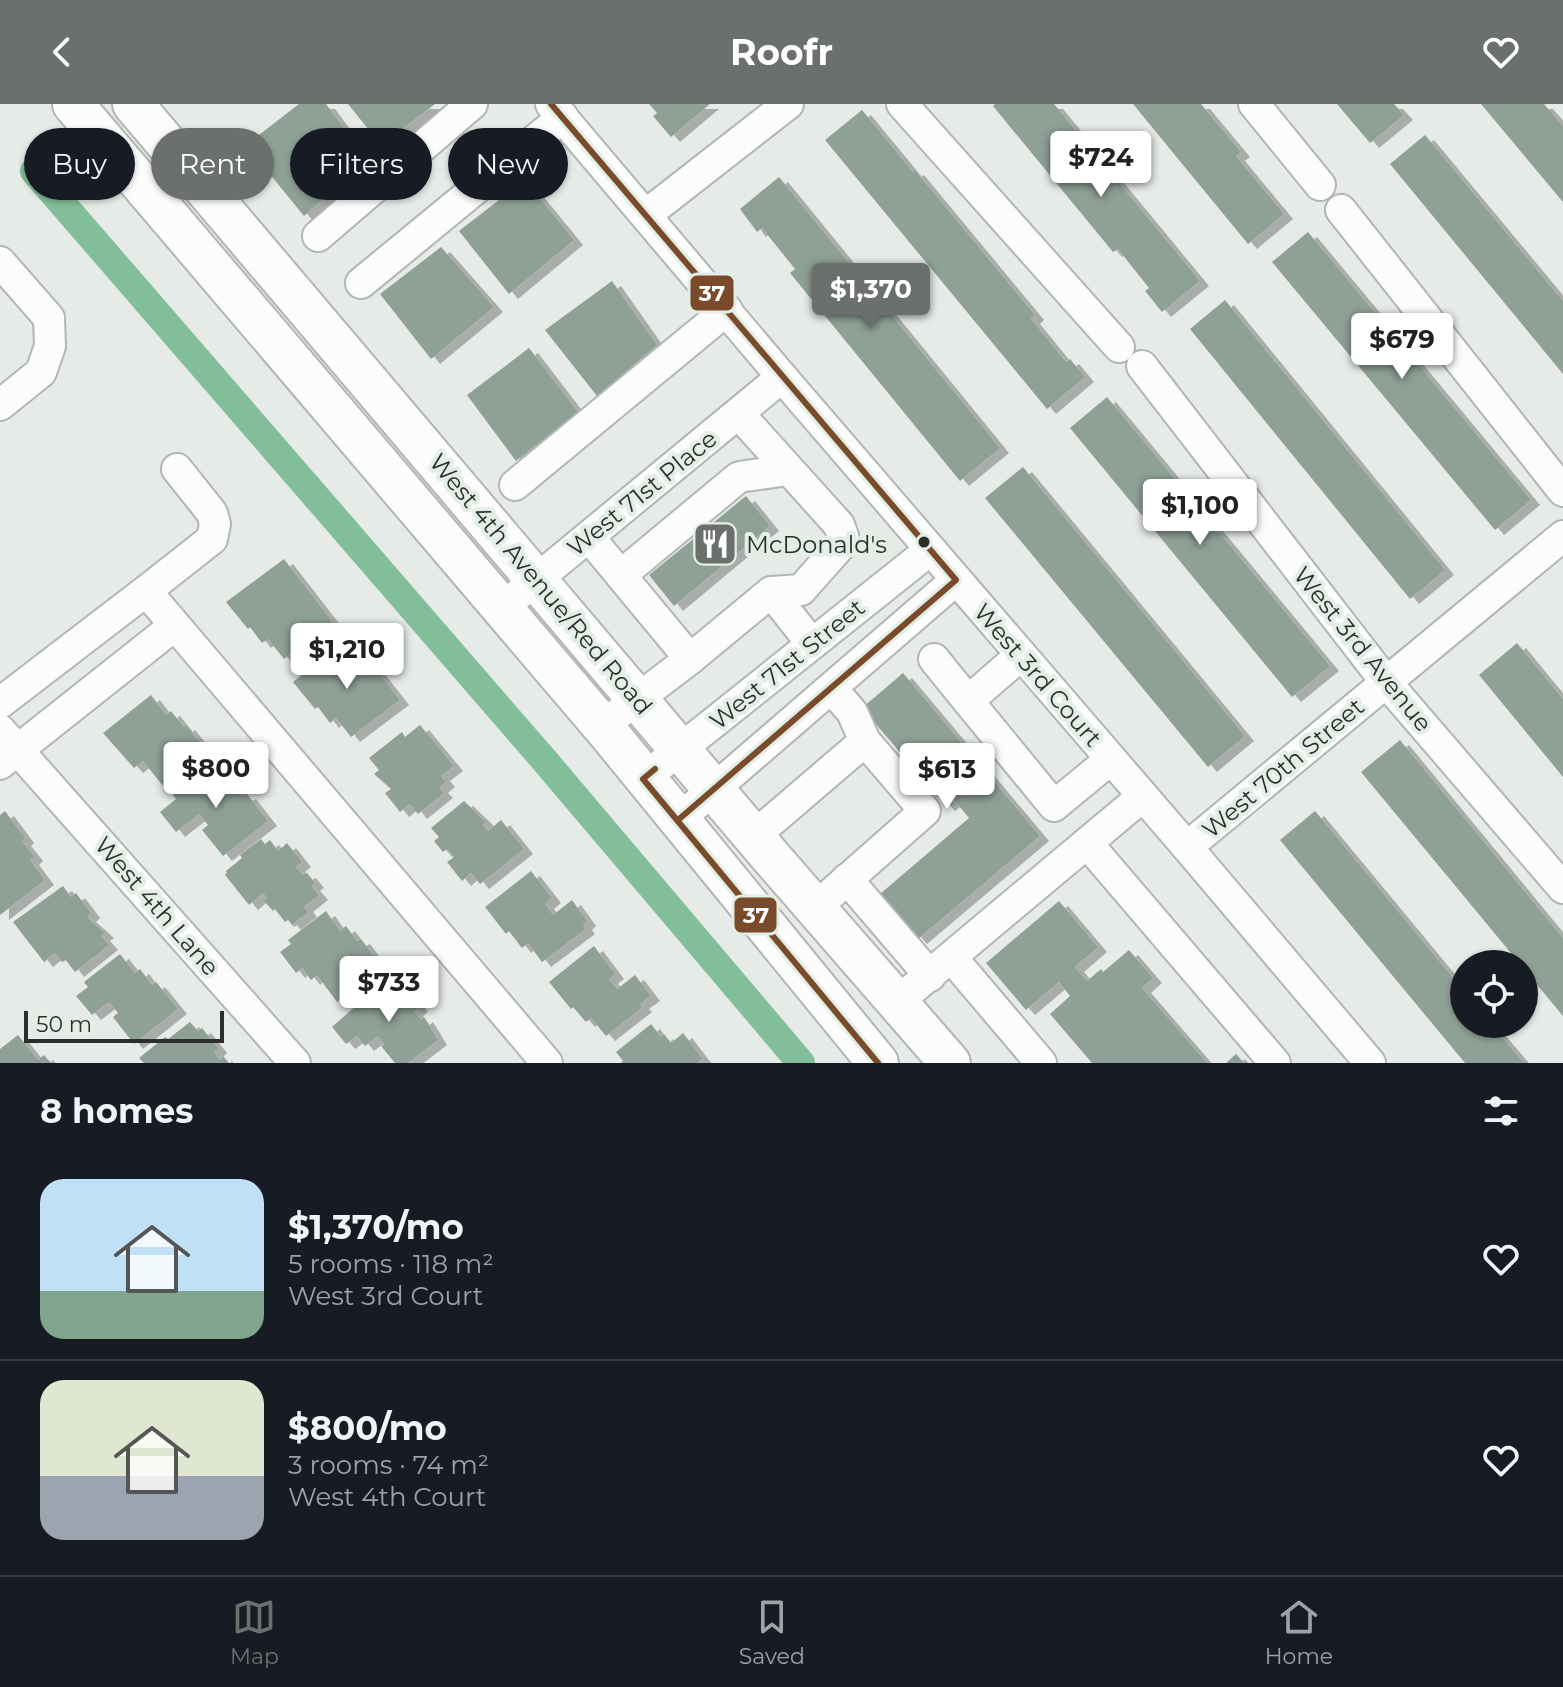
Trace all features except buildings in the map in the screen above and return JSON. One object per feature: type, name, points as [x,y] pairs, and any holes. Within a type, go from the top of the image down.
[{"type":"main road","name":"West 4th Avenue/Red Road","points":[[73,104],[602,726],[878,1063]]},
{"type":"main road","name":"West 4th Avenue/Red Road","points":[[150,110],[536,580],[950,1063]]},
{"type":"street","points":[[318,236],[472,104]]},
{"type":"street","points":[[647,214],[788,104]]},
{"type":"street","name":"West 3rd Avenue","points":[[902,104],[1130,356],[1386,682],[1563,888]]},
{"type":"street","points":[[1254,104],[1320,185]]},
{"type":"street","points":[[361,283],[557,111]]},
{"type":"street","name":"West 3rd Court","points":[[557,111],[1370,1063]]},
{"type":"street","points":[[1341,210],[1563,491]]},
{"type":"street","points":[[0,262],[49,318],[50,346],[41,372],[0,405]]},
{"type":"street","points":[[515,485],[727,310]]},
{"type":"street","name":"West 71st Place","points":[[502,608],[782,377]]},
{"type":"street","points":[[602,726],[771,592],[801,590],[841,545],[843,536],[839,525],[739,414]]},
{"type":"street","points":[[0,703],[212,539],[215,524],[212,513],[177,469]]},
{"type":"street","points":[[621,575],[739,477],[788,470]]},
{"type":"street","name":"West 70th Street","points":[[1187,847],[1563,536]]},
{"type":"street","points":[[589,537],[690,659]]},
{"type":"street","name":"West 71st Street","points":[[643,779],[930,550]]},
{"type":"street","name":"West 71st Street","points":[[678,820],[956,580]]},
{"type":"street","points":[[146,591],[547,1063]]},
{"type":"street","points":[[771,592],[812,644]]},
{"type":"street","points":[[6,748],[174,626]]},
{"type":"street","points":[[968,701],[1021,655]]},
{"type":"street","points":[[934,659],[1054,806],[1111,759]]},
{"type":"street","points":[[816,907],[925,811],[865,741],[852,712],[832,689]]},
{"type":"street","points":[[754,836],[865,741]]},
{"type":"street","name":"West 4th Lane","points":[[6,748],[295,1063]]},
{"type":"street","points":[[897,1002],[1143,796]]},
{"type":"street","points":[[1087,843],[1275,1063]]},
{"type":"street","points":[[847,879],[1041,1063]]},
{"type":"waterway","points":[[59,200],[545,761],[801,1063]]},
{"type":"transit line","name":"37","points":[[551,104],[956,580],[678,820]]},
{"type":"transit line","name":"37","points":[[655,769],[643,779],[878,1063]]},
{"type":"place","name":"McDonald's","points":[[715,544]]}]
